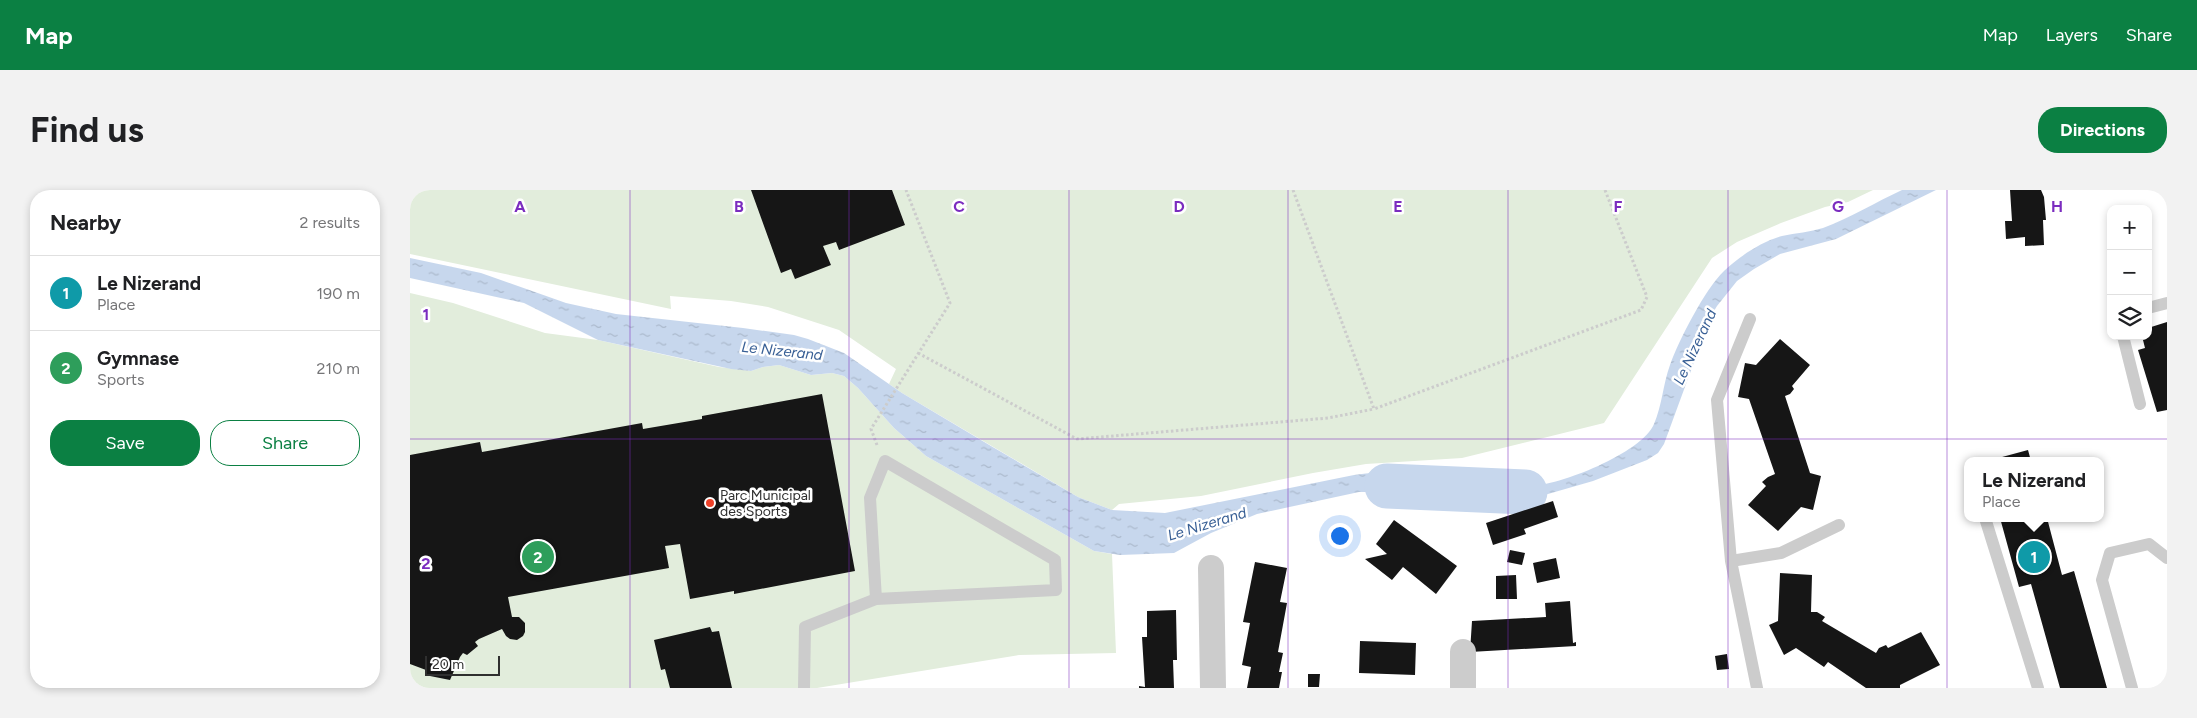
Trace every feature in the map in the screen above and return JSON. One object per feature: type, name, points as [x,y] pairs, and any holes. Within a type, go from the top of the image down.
[{"type":"street","points":[[1211,568],[1213,688]]},
{"type":"street","points":[[1463,652],[1463,688]]},
{"type":"lane","points":[[2152,307],[2167,303]]},
{"type":"lane","points":[[1750,319],[1717,400],[1731,561],[1758,688]]},
{"type":"lane","points":[[2124,340],[2140,404]]},
{"type":"lane","points":[[804,688],[806,627],[876,599],[1056,590],[1055,560],[885,461],[870,498],[876,599]]},
{"type":"lane","points":[[1986,522],[2038,688]]},
{"type":"lane","points":[[1731,561],[1781,553],[1839,525]]},
{"type":"lane","points":[[2132,688],[2102,580],[2110,553],[2149,544],[2167,558]]},
{"type":"path","points":[[885,461],[871,429],[950,303],[906,190]]},
{"type":"path","points":[[1293,190],[1374,409]]},
{"type":"path","points":[[918,354],[1077,439],[1328,418],[1374,409],[1641,310],[1647,297],[1604,190]]},
{"type":"green space","points":[[410,190],[1873,190],[1848,202],[1825,207],[1781,223],[1737,242],[1712,258],[1604,423],[1462,458],[1366,464],[1201,496],[1119,504],[1112,510],[1078,497],[902,393],[889,384],[896,369],[839,330],[768,307],[731,301],[670,296],[671,309],[410,254]]},
{"type":"green space","name":"Parc Municipal des Sports","points":[[410,293],[453,303],[545,333],[598,340],[719,367],[751,371],[779,365],[811,375],[832,373],[844,376],[858,388],[894,428],[926,456],[1094,551],[1112,554],[1116,653],[1019,655],[817,688],[410,688]]},
{"type":"water","points":[[1902,190],[1936,190],[1836,239],[1780,254],[1737,281],[1711,316],[1664,444],[1658,453],[1647,460],[1593,481],[1541,496],[1463,501],[1465,478],[1513,485],[1542,485],[1598,466],[1634,446],[1654,424],[1674,355],[1693,315],[1724,271],[1744,255],[1766,242],[1782,236],[1823,228]]},
{"type":"water","points":[[410,258],[481,273],[566,303],[616,314],[743,328],[794,335],[808,339],[844,353],[902,393],[1078,497],[1112,510],[1165,513],[1354,475],[1379,472],[1413,472],[1449,476],[1449,500],[1439,501],[1383,492],[1359,492],[1257,514],[1211,533],[1174,553],[1120,555],[1094,551],[926,456],[894,428],[858,388],[844,376],[832,373],[811,375],[779,365],[751,371],[731,369],[598,340],[524,303],[410,278]]},
{"type":"building","points":[[751,190],[892,190],[905,225],[839,250],[836,242],[823,246],[831,265],[795,279],[791,269],[781,273]]},
{"type":"building","points":[[2010,190],[2041,190],[2044,197],[2046,220],[2043,220],[2044,245],[2025,246],[2025,237],[2006,239],[2005,221],[2012,221]]},
{"type":"building","points":[[2167,322],[2167,410],[2157,412],[2138,350],[2145,348],[2143,340],[2152,340],[2152,327]]},
{"type":"building","points":[[1780,339],[1810,365],[1792,386],[1794,389],[1790,394],[1785,396],[1810,473],[1821,476],[1813,510],[1801,507],[1778,531],[1748,505],[1766,486],[1762,482],[1775,474],[1749,399],[1738,397],[1745,363],[1756,365]]},
{"type":"building","points":[[822,394],[855,571],[734,594],[734,591],[690,599],[680,544],[665,546],[669,568],[508,597],[512,617],[519,617],[525,623],[523,636],[517,640],[510,639],[502,629],[479,639],[475,642],[478,646],[467,655],[463,653],[460,657],[450,680],[425,675],[426,670],[410,664],[410,455],[480,442],[482,452],[642,423],[643,429],[702,419],[702,416]]},
{"type":"building","points":[[2028,450],[2030,457],[2002,457]]},
{"type":"building","points":[[1553,501],[1558,517],[1524,529],[1526,534],[1493,545],[1486,523]]},
{"type":"building","points":[[1394,520],[1457,566],[1436,594],[1403,567],[1392,580],[1365,559],[1387,554],[1376,544]]},
{"type":"building","points":[[2001,522],[2048,522],[2062,575],[2074,571],[2107,688],[2060,688],[2031,584],[2019,587]]},
{"type":"building","points":[[1510,550],[1525,553],[1522,565],[1507,562]]},
{"type":"building","points":[[1556,558],[1560,578],[1537,583],[1533,563]]},
{"type":"building","points":[[1255,562],[1287,568],[1280,602],[1287,603],[1278,652],[1283,653],[1279,672],[1282,672],[1279,688],[1247,688],[1251,667],[1242,665],[1250,623],[1243,622]]},
{"type":"building","points":[[1780,573],[1812,575],[1811,612],[1817,612],[1825,617],[1822,621],[1876,653],[1879,648],[1886,645],[1888,648],[1921,632],[1940,665],[1900,685],[1900,688],[1866,688],[1828,662],[1824,667],[1796,648],[1784,655],[1769,625],[1778,621]]},
{"type":"building","points":[[1516,575],[1517,599],[1496,599],[1496,576]]},
{"type":"building","points":[[1570,601],[1573,643],[1576,642],[1576,646],[1470,652],[1472,621],[1546,617],[1545,603]]},
{"type":"building","points":[[1176,610],[1177,660],[1173,660],[1174,688],[1139,688],[1139,686],[1145,687],[1142,637],[1147,637],[1147,611]]},
{"type":"building","points":[[710,627],[712,632],[719,631],[732,688],[670,688],[665,669],[661,670],[654,640]]},
{"type":"building","points":[[1360,641],[1416,643],[1415,675],[1359,673]]},
{"type":"building","points":[[1727,654],[1729,669],[1717,670],[1715,656]]},
{"type":"building","points":[[1308,674],[1320,674],[1319,687],[1308,687]]},
{"type":"waterway","name":"Le Nizerand","points":[[1387,486],[1525,492]]},
{"type":"place","name":"Parc Municipal des Sports","points":[[710,503]]},
{"type":"place","name":"Gymnase","points":[[538,557]]},
{"type":"place","name":"Le Nizerand","points":[[2034,557]]}]
